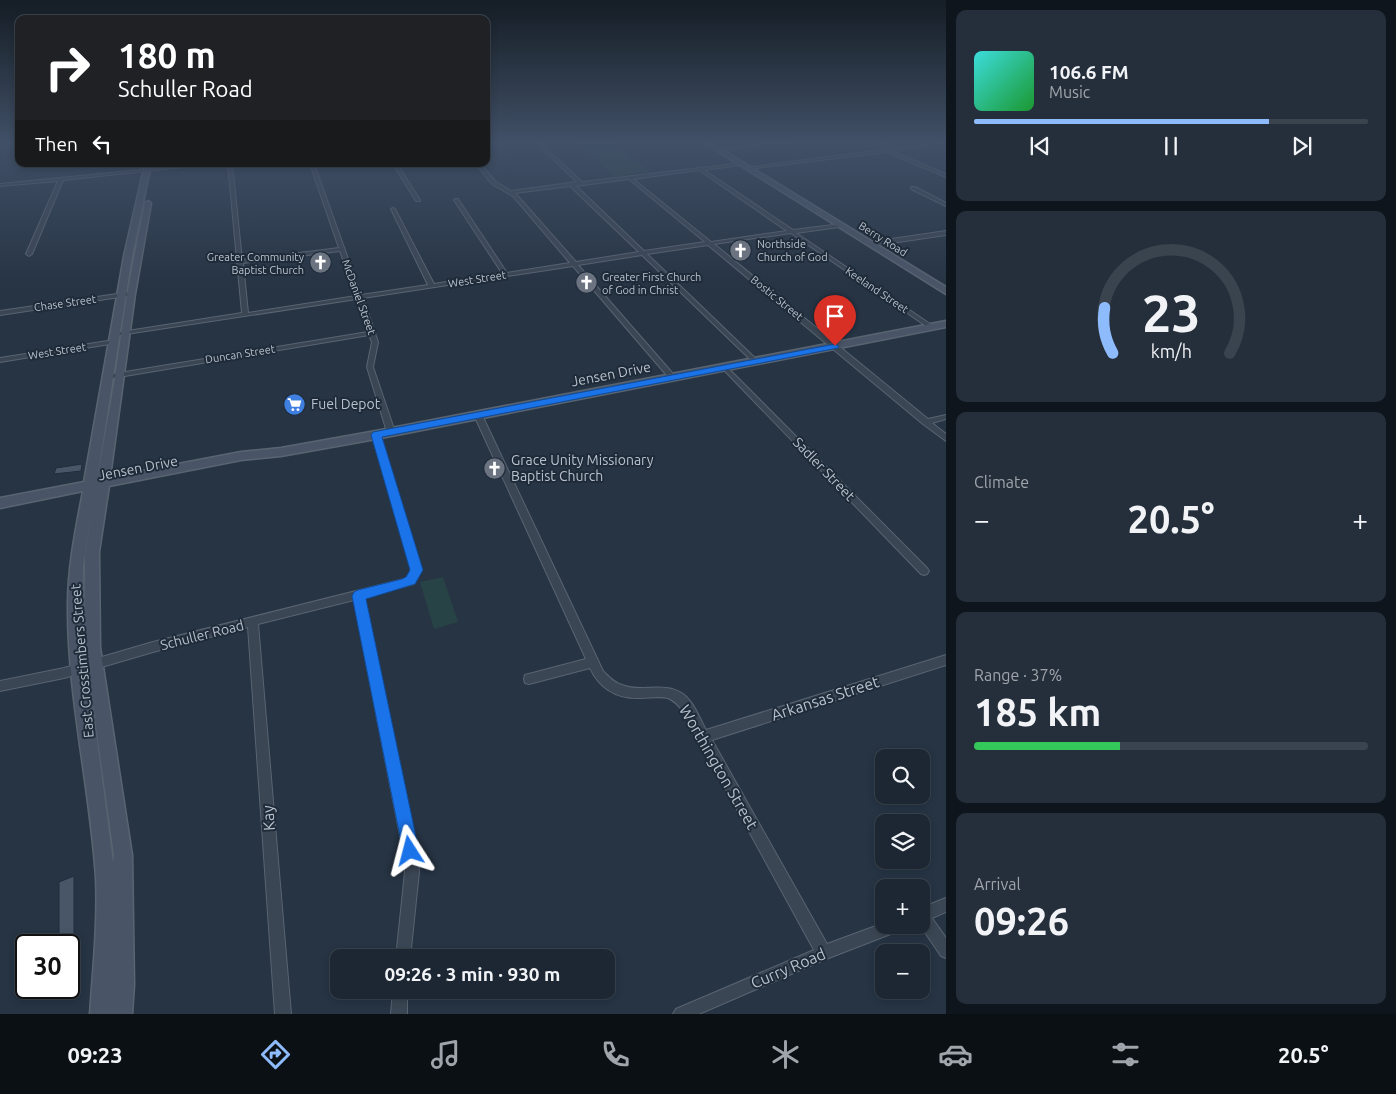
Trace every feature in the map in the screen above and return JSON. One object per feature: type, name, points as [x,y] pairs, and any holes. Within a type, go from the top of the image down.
[{"type":"main road","name":"East Crosstimbers Street","points":[[121,1014],[123,985],[123,855],[114,789],[87,666],[74,590],[76,567],[96,488],[126,295],[145,219],[147,189]]},
{"type":"main road","name":"East Crosstimbers Street","points":[[126,295],[129,254],[136,220],[147,189]]},
{"type":"main road","name":"Berry Road","points":[[782,189],[946,292]]},
{"type":"main road","points":[[136,220],[145,219]]},
{"type":"main road","points":[[129,254],[138,253]]},
{"type":"main road","name":"Jensen Drive","points":[[0,510],[96,488],[223,463],[946,324]]},
{"type":"main road","name":"East Crosstimbers Street","points":[[96,488],[92,552],[92,638],[87,666],[96,799],[106,893],[101,1004]]},
{"type":"main road","name":"Jensen Drive","points":[[0,503],[96,488]]},
{"type":"main road","points":[[74,590],[92,587]]},
{"type":"main road","points":[[96,799],[114,789]]},
{"type":"main road","points":[[101,1004],[123,985]]},
{"type":"street","points":[[29,254],[57,189]]},
{"type":"street","points":[[233,189],[245,315]]},
{"type":"street","name":"McDaniel Street","points":[[321,189],[372,333],[375,348],[371,361],[371,372],[391,432]]},
{"type":"street","points":[[411,189],[418,200]]},
{"type":"street","points":[[507,189],[512,192],[672,377]]},
{"type":"street","points":[[512,192],[533,189]]},
{"type":"street","points":[[576,189],[755,361]]},
{"type":"street","name":"Bostic Street","points":[[644,189],[946,438]]},
{"type":"street","name":"Keeland Street","points":[[729,189],[931,327]]},
{"type":"street","points":[[916,189],[946,205]]},
{"type":"street","points":[[456,200],[506,275]]},
{"type":"street","points":[[393,209],[432,286]]},
{"type":"street","name":"West Street","points":[[0,360],[245,315],[709,243],[839,225]]},
{"type":"street","points":[[871,244],[946,233]]},
{"type":"street","points":[[240,262],[342,249]]},
{"type":"street","name":"Chase Street","points":[[0,313],[126,295]]},
{"type":"street","name":"Duncan Street","points":[[115,375],[372,333]]},
{"type":"street","name":"Sadler Street","points":[[725,368],[924,571]]},
{"type":"street","name":"Worthington Street","points":[[478,415],[599,675],[606,684],[620,692],[670,693],[679,698],[704,737],[824,953]]},
{"type":"street","points":[[926,422],[946,417]]},
{"type":"street","name":"Schuller Road","points":[[0,686],[87,666],[153,647],[405,584],[414,576],[415,564],[376,435]]},
{"type":"street","points":[[358,596],[410,851],[412,872],[405,949]]},
{"type":"street","name":"Kay","points":[[253,622],[283,1014]]},
{"type":"street","name":"Arkansas Street","points":[[704,737],[946,660]]},
{"type":"street","points":[[529,679],[593,662]]},
{"type":"street","points":[[930,912],[946,905]]},
{"type":"street","points":[[930,927],[946,951]]},
{"type":"street","name":"Curry Road","points":[[684,1013],[875,933]]},
{"type":"street","points":[[399,1014],[400,999]]},
{"type":"green space","points":[[443,577],[458,622],[434,629],[420,582]]},
{"type":"building","points":[[82,464],[81,471],[54,474],[56,468]]},
{"type":"building","points":[[74,876],[74,934],[59,934],[59,882]]},
{"type":"place","name":"Northside Church of God","points":[[741,250]]},
{"type":"place","name":"Greater Community Baptist Church","points":[[320,263]]},
{"type":"place","name":"Greater First Church of God in Christ","points":[[586,283]]},
{"type":"place","name":"Fuel Depot","points":[[295,404]]},
{"type":"place","name":"Grace Unity Missionary Baptist Church","points":[[495,468]]},
{"type":"route","points":[[410,851],[408,833],[358,596],[405,584],[411,581],[416,570],[376,435],[835,346]]}]
